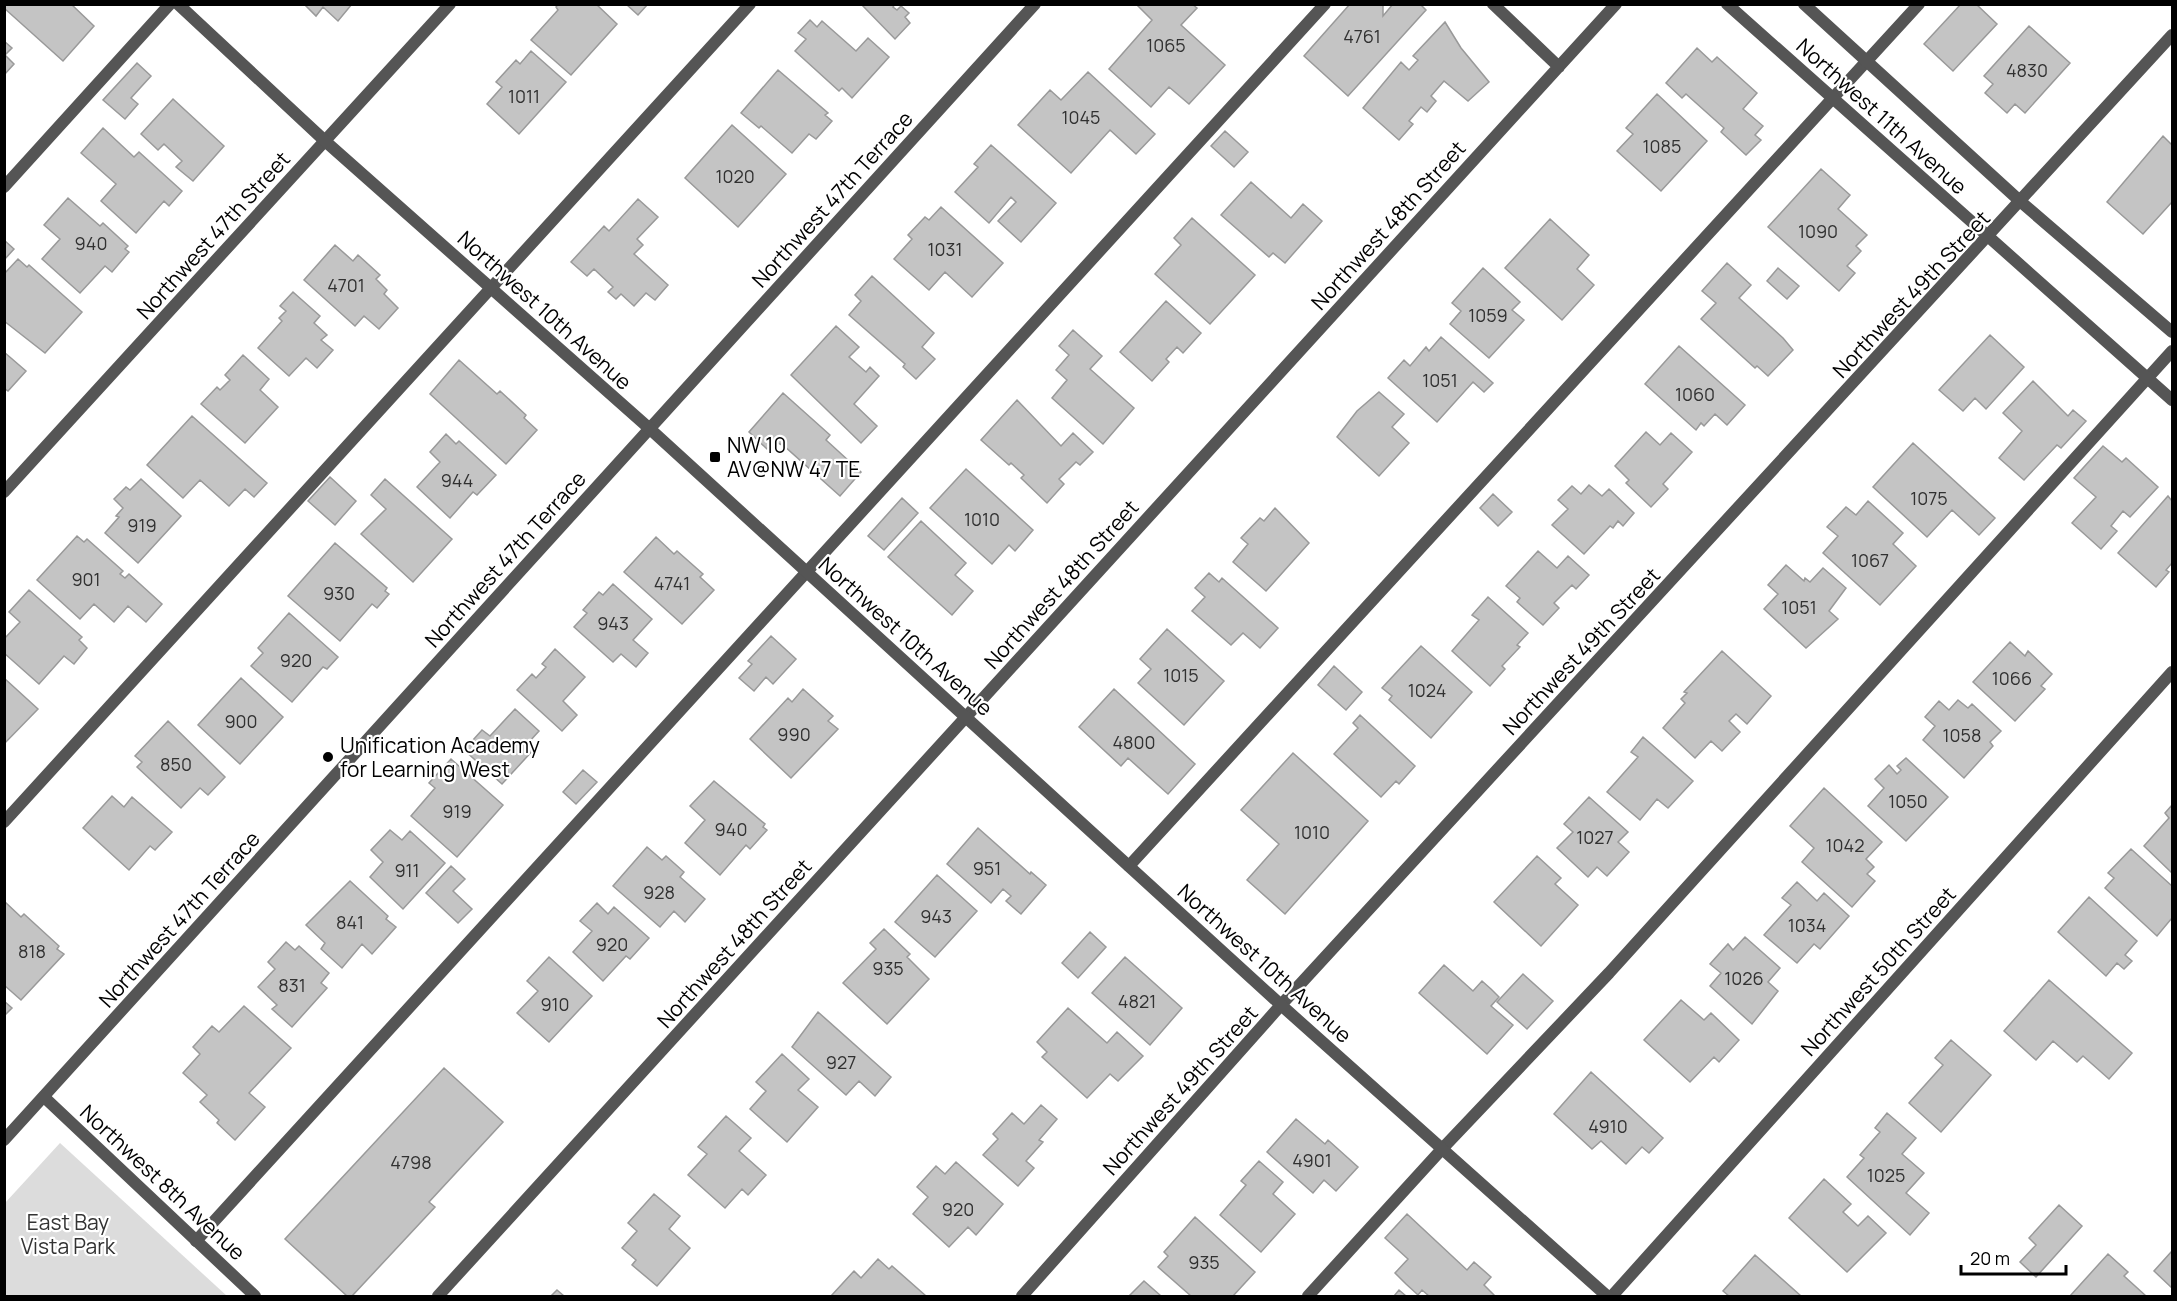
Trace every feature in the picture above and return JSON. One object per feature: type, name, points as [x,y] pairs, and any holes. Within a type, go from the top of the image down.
[{"type":"street","points":[[4,187],[170,4]]},
{"type":"street","name":"Northwest 10th Avenue","points":[[178,4],[325,141],[650,429],[1281,1005],[1607,1296]]},
{"type":"street","name":"Northwest 47th Street","points":[[4,492],[450,4]]},
{"type":"street","points":[[4,822],[750,4]]},
{"type":"street","name":"Northwest 47th Terrace","points":[[4,1140],[1035,4]]},
{"type":"street","points":[[196,1241],[1325,4]]},
{"type":"street","points":[[1493,4],[1559,67]]},
{"type":"street","name":"Northwest 48th Street","points":[[438,1296],[1616,4]]},
{"type":"street","name":"Northwest 11th Avenue","points":[[1727,4],[2172,400]]},
{"type":"street","name":"Northwest 11th Avenue","points":[[1804,4],[2021,202],[2172,332]]},
{"type":"street","points":[[1129,866],[1919,4]]},
{"type":"street","name":"Northwest 49th Street","points":[[1022,1296],[1281,1005],[1988,238],[2172,35]]},
{"type":"street","points":[[1308,1296],[1442,1149],[1609,973],[2172,351]]},
{"type":"street","name":"Northwest 50th Street","points":[[1612,1296],[2172,672]]},
{"type":"street","name":"Northwest 8th Avenue","points":[[44,1097],[255,1296]]},
{"type":"green space","name":"East Bay Vista Park","points":[[60,1143],[227,1296],[5,1296],[5,1203]]},
{"type":"building","points":[[4,4],[71,4],[94,26],[63,61],[4,8]]},
{"type":"building","points":[[304,4],[352,4],[338,21],[323,7],[316,16]]},
{"type":"building","points":[[558,4],[596,4],[617,24],[571,75],[531,40],[558,10],[556,7]]},
{"type":"building","points":[[626,4],[648,4],[638,15]]},
{"type":"building","points":[[861,4],[895,4],[893,7],[897,10],[901,6],[909,13],[905,17],[910,23],[895,39]]},
{"type":"building","points":[[1136,4],[1192,4],[1197,8],[1181,25],[1225,65],[1189,104],[1169,87],[1151,107],[1109,69],[1152,20]]},
{"type":"building","points":[[1350,4],[1383,4],[1383,16],[1393,4],[1420,4],[1426,10],[1348,96],[1304,56]]},
{"type":"building","points":[[1961,4],[1976,4],[1997,24],[1953,71],[1924,44]]},
{"type":"building","points":[[810,20],[817,27],[822,21],[856,51],[868,38],[889,57],[852,98],[842,88],[839,91],[795,51],[806,39],[798,33]]},
{"type":"building","points":[[1445,22],[1461,48],[1489,82],[1468,101],[1444,81],[1431,96],[1436,101],[1427,112],[1421,107],[1409,121],[1413,124],[1399,140],[1363,108],[1401,62],[1409,70],[1418,60],[1413,56]]},
{"type":"building","points":[[2029,26],[2070,63],[2025,113],[2015,104],[2007,113],[1985,93],[1993,84],[1984,76]]},
{"type":"building","points":[[4,41],[12,48],[5,55],[14,64],[4,75]]},
{"type":"building","points":[[1697,48],[1712,62],[1717,57],[1757,93],[1743,109],[1763,126],[1755,135],[1761,140],[1746,155],[1721,132],[1724,128],[1686,94],[1682,98],[1666,83]]},
{"type":"building","points":[[531,51],[566,82],[519,134],[487,104],[502,87],[496,82],[516,60],[520,64]]},
{"type":"building","points":[[137,63],[151,76],[131,98],[138,104],[125,119],[103,100]]},
{"type":"building","points":[[778,70],[828,113],[825,115],[832,121],[816,139],[809,134],[792,153],[761,126],[759,128],[741,113]]},
{"type":"building","points":[[1088,72],[1155,134],[1136,154],[1110,130],[1071,173],[1018,125],[1050,90],[1061,100]]},
{"type":"building","points":[[1657,94],[1707,141],[1661,191],[1617,151],[1633,134],[1626,128]]},
{"type":"building","points":[[173,99],[224,146],[193,181],[176,167],[182,161],[164,144],[158,150],[141,134]]},
{"type":"building","points":[[732,125],[786,174],[738,227],[685,178]]},
{"type":"building","points":[[103,128],[134,157],[139,152],[182,191],[169,206],[164,201],[136,233],[101,201],[116,184],[81,153]]},
{"type":"building","points":[[1225,131],[1248,152],[1234,167],[1211,146]]},
{"type":"building","points":[[2163,136],[2172,145],[2172,202],[2143,234],[2107,202]]},
{"type":"building","points":[[991,145],[1056,203],[1021,242],[998,221],[1016,202],[1011,197],[989,223],[955,192],[978,167],[974,164]]},
{"type":"building","points":[[1821,169],[1850,195],[1838,209],[1867,235],[1856,246],[1861,251],[1847,266],[1855,273],[1839,291],[1768,227]]},
{"type":"building","points":[[1251,182],[1291,218],[1303,204],[1322,221],[1285,263],[1273,253],[1269,257],[1221,215]]},
{"type":"building","points":[[68,198],[100,226],[103,223],[128,246],[125,249],[129,252],[112,272],[105,266],[80,293],[42,259],[60,239],[44,225]]},
{"type":"building","points":[[638,199],[658,217],[637,239],[643,245],[634,254],[668,285],[655,300],[646,293],[634,306],[621,294],[616,299],[608,292],[613,287],[594,269],[587,276],[571,262],[604,226],[609,231]]},
{"type":"building","points":[[941,207],[1003,263],[972,297],[945,272],[929,290],[894,259],[912,239],[908,235],[925,217],[929,220]]},
{"type":"building","points":[[1192,218],[1255,275],[1210,324],[1155,274],[1181,245],[1174,238]]},
{"type":"building","points":[[1550,219],[1589,255],[1577,269],[1594,285],[1562,320],[1505,268]]},
{"type":"building","points":[[4,240],[14,249],[4,260]]},
{"type":"building","points":[[335,245],[353,261],[358,255],[380,275],[376,279],[387,290],[384,294],[398,308],[379,329],[364,316],[355,326],[304,280]]},
{"type":"building","points":[[18,259],[27,267],[29,265],[82,312],[45,353],[4,321],[4,274]]},
{"type":"building","points":[[1727,263],[1751,285],[1739,298],[1793,350],[1768,376],[1757,366],[1755,368],[1701,319],[1716,303],[1702,291]]},
{"type":"building","points":[[1483,268],[1520,302],[1512,310],[1524,320],[1489,358],[1450,324],[1461,311],[1452,303]]},
{"type":"building","points":[[1778,268],[1799,286],[1787,299],[1767,281]]},
{"type":"building","points":[[872,276],[934,333],[922,347],[935,359],[916,379],[903,367],[905,364],[849,315],[861,301],[855,295]]},
{"type":"building","points":[[293,292],[320,316],[314,323],[327,335],[321,340],[333,350],[317,368],[306,358],[289,376],[258,348],[282,321],[279,318],[286,311],[280,306]]},
{"type":"building","points":[[1166,301],[1201,333],[1183,353],[1177,347],[1166,359],[1169,362],[1152,381],[1120,352]]},
{"type":"building","points":[[836,326],[859,347],[849,357],[866,372],[870,367],[879,376],[854,404],[877,426],[861,443],[791,375]]},
{"type":"building","points":[[1073,330],[1102,356],[1090,369],[1134,408],[1103,444],[1052,398],[1067,380],[1056,370],[1069,355],[1059,346]]},
{"type":"building","points":[[1990,335],[2024,367],[1986,409],[1975,398],[1963,411],[1939,390]]},
{"type":"building","points":[[1441,337],[1493,383],[1484,392],[1473,382],[1437,422],[1388,378],[1404,360],[1410,366],[1426,347],[1429,351]]},
{"type":"building","points":[[1679,346],[1745,405],[1727,425],[1715,414],[1704,426],[1701,423],[1696,430],[1645,384]]},
{"type":"building","points":[[4,352],[26,371],[8,391],[4,388]]},
{"type":"building","points":[[243,355],[269,379],[260,390],[278,407],[245,443],[201,404],[217,387],[220,390],[230,380],[225,375]]},
{"type":"building","points":[[459,360],[497,394],[500,391],[526,415],[524,418],[537,430],[506,464],[430,394]]},
{"type":"building","points":[[2033,381],[2068,416],[2073,410],[2086,421],[2061,448],[2057,445],[2024,480],[1999,458],[2022,431],[2003,413]]},
{"type":"building","points":[[1379,392],[1404,414],[1392,427],[1409,443],[1379,476],[1337,437],[1357,411]]},
{"type":"building","points":[[783,393],[830,435],[826,440],[861,472],[840,496],[784,446],[774,441],[767,449],[749,432]]},
{"type":"building","points":[[1017,400],[1061,446],[1073,433],[1093,452],[1080,465],[1076,462],[1059,479],[1064,484],[1047,503],[1021,478],[1024,475],[981,440]]},
{"type":"building","points":[[192,416],[267,483],[254,497],[245,489],[229,506],[200,480],[183,498],[147,465]]},
{"type":"building","points":[[1646,432],[1660,445],[1671,433],[1692,452],[1663,484],[1668,489],[1651,507],[1626,483],[1629,480],[1615,466]]},
{"type":"building","points":[[446,434],[456,444],[459,441],[496,475],[477,495],[473,492],[450,518],[417,487],[440,462],[430,452]]},
{"type":"building","points":[[1913,443],[1995,518],[1979,535],[1952,510],[1927,537],[1873,487]]},
{"type":"building","points":[[2103,446],[2122,462],[2126,458],[2158,487],[2130,517],[2123,511],[2111,526],[2117,531],[2101,549],[2072,523],[2096,497],[2074,478]]},
{"type":"building","points":[[966,469],[1033,530],[1015,551],[1009,545],[992,564],[930,508]]},
{"type":"building","points":[[330,477],[356,501],[335,525],[308,501]]},
{"type":"building","points":[[141,479],[181,516],[138,563],[105,533],[119,517],[116,516],[123,508],[114,499],[126,487],[130,490]]},
{"type":"building","points":[[385,479],[452,539],[413,582],[361,534],[386,509],[371,495]]},
{"type":"building","points":[[1589,485],[1602,496],[1609,489],[1634,513],[1623,526],[1618,521],[1613,528],[1610,526],[1584,554],[1552,525],[1568,509],[1558,500],[1572,486],[1581,494]]},
{"type":"building","points":[[1493,494],[1512,512],[1498,526],[1480,508]]},
{"type":"building","points":[[2168,496],[2172,501],[2172,563],[2166,570],[2169,572],[2156,587],[2118,553]]},
{"type":"building","points":[[902,498],[918,513],[884,550],[868,536]]},
{"type":"building","points":[[1868,501],[1903,533],[1893,544],[1916,566],[1880,605],[1823,553],[1838,536],[1827,527],[1846,507],[1856,515]]},
{"type":"building","points":[[1275,508],[1309,543],[1266,591],[1233,562],[1248,544],[1241,538],[1260,518],[1264,521]]},
{"type":"building","points":[[921,521],[966,563],[955,575],[973,591],[952,615],[888,557]]},
{"type":"building","points":[[77,536],[84,542],[87,539],[123,571],[120,574],[125,578],[129,574],[162,604],[146,622],[128,606],[114,622],[94,604],[80,619],[37,580]]},
{"type":"building","points":[[656,537],[674,554],[677,551],[703,574],[700,577],[714,590],[682,624],[624,572]]},
{"type":"building","points":[[335,543],[387,588],[385,591],[389,594],[377,608],[372,604],[340,641],[288,596]]},
{"type":"building","points":[[1538,551],[1557,568],[1568,556],[1589,575],[1576,589],[1572,585],[1554,603],[1559,608],[1543,625],[1517,602],[1520,598],[1506,586]]},
{"type":"building","points":[[1786,565],[1804,581],[1805,578],[1810,582],[1823,568],[1846,588],[1829,611],[1838,619],[1806,648],[1764,609],[1778,594],[1768,585]]},
{"type":"building","points":[[1209,573],[1219,582],[1222,578],[1278,628],[1260,648],[1243,633],[1231,645],[1192,611],[1205,597],[1195,588]]},
{"type":"building","points":[[613,584],[652,619],[633,640],[648,653],[636,667],[621,654],[613,662],[574,627],[587,613],[583,610],[599,592],[603,595]]},
{"type":"building","points":[[29,590],[82,637],[79,640],[87,648],[74,664],[64,656],[39,684],[4,653],[4,639],[20,622],[9,612]]},
{"type":"building","points":[[1488,597],[1528,633],[1517,645],[1520,647],[1502,666],[1505,669],[1490,686],[1452,651],[1479,620],[1472,615]]},
{"type":"building","points":[[289,613],[338,657],[327,669],[323,667],[292,702],[251,666],[263,653],[258,648]]},
{"type":"building","points":[[1167,629],[1224,681],[1184,725],[1138,683],[1151,669],[1140,659]]},
{"type":"building","points":[[771,636],[796,659],[773,684],[766,677],[754,691],[739,678],[752,664],[748,661]]},
{"type":"building","points":[[2010,642],[2025,656],[2028,651],[2052,674],[2041,686],[2045,689],[2015,721],[1973,682]]},
{"type":"building","points":[[1421,646],[1472,692],[1431,738],[1389,700],[1392,696],[1382,688]]},
{"type":"building","points":[[555,649],[585,677],[563,701],[577,715],[562,731],[517,690],[532,674],[536,678],[546,667],[542,664]]},
{"type":"building","points":[[1722,651],[1771,696],[1747,724],[1736,714],[1729,721],[1740,732],[1722,751],[1711,741],[1695,758],[1663,728],[1685,703],[1681,699],[1687,693],[1684,692]]},
{"type":"building","points":[[1334,666],[1362,692],[1346,710],[1318,685]]},
{"type":"building","points":[[4,678],[38,709],[4,744]]},
{"type":"building","points":[[241,678],[283,717],[240,764],[198,725]]},
{"type":"building","points":[[803,689],[833,716],[828,721],[838,729],[791,778],[750,739],[788,698],[792,702]]},
{"type":"building","points":[[1114,689],[1195,764],[1168,794],[1128,758],[1121,766],[1079,727]]},
{"type":"building","points":[[1958,700],[1968,708],[1972,704],[2001,731],[1990,742],[1993,746],[1964,778],[1923,740],[1935,726],[1925,717],[1939,701],[1949,710]]},
{"type":"building","points":[[515,709],[539,731],[529,742],[535,748],[502,784],[464,750],[482,730],[490,736]]},
{"type":"building","points":[[1360,715],[1415,766],[1399,784],[1396,781],[1381,797],[1334,754],[1358,728],[1353,723]]},
{"type":"building","points":[[168,721],[225,777],[208,795],[200,788],[181,808],[137,767],[142,762],[135,756]]},
{"type":"building","points":[[1643,737],[1693,781],[1668,808],[1657,799],[1640,820],[1607,792],[1638,757],[1631,752]]},
{"type":"building","points":[[1293,753],[1368,821],[1285,914],[1247,880],[1279,844],[1241,810]]},
{"type":"building","points":[[1906,758],[1948,797],[1906,841],[1868,806],[1884,788],[1875,779],[1889,765],[1897,774],[1901,770],[1897,766]]},
{"type":"building","points":[[451,759],[503,805],[457,857],[411,816],[435,788],[429,783]]},
{"type":"building","points":[[583,770],[597,782],[576,804],[563,792]]},
{"type":"building","points":[[714,781],[765,824],[763,827],[767,830],[750,849],[746,845],[720,875],[685,843],[705,820],[690,806]]},
{"type":"building","points":[[1824,788],[1882,842],[1866,859],[1874,867],[1867,874],[1875,881],[1852,907],[1802,862],[1814,848],[1790,826]]},
{"type":"building","points":[[112,796],[124,807],[132,797],[172,832],[155,850],[150,846],[129,870],[83,828]]},
{"type":"building","points":[[1589,797],[1628,832],[1618,842],[1629,852],[1607,876],[1597,867],[1588,877],[1557,848],[1573,832],[1564,824]]},
{"type":"building","points":[[2172,805],[2172,873],[2144,846],[2169,818],[2165,813]]},
{"type":"building","points":[[978,828],[1030,874],[1031,872],[1046,885],[1021,914],[1006,901],[1011,896],[1003,889],[991,903],[947,864]]},
{"type":"building","points":[[390,830],[402,840],[410,831],[445,863],[403,909],[370,877],[383,862],[371,850]]},
{"type":"building","points":[[647,847],[662,860],[666,856],[684,872],[680,877],[705,899],[685,922],[674,911],[660,927],[613,886]]},
{"type":"building","points":[[2131,849],[2172,886],[2172,918],[2157,936],[2105,888],[2114,878],[2108,873]]},
{"type":"building","points":[[1537,856],[1561,878],[1555,884],[1578,905],[1541,946],[1494,902]]},
{"type":"building","points":[[451,866],[465,879],[453,891],[472,909],[458,923],[426,893]]},
{"type":"building","points":[[937,875],[977,911],[935,957],[895,922]]},
{"type":"building","points":[[350,881],[388,916],[386,919],[396,927],[372,954],[362,944],[342,968],[321,949],[325,943],[306,925]]},
{"type":"building","points":[[1797,882],[1817,901],[1824,893],[1849,916],[1820,949],[1814,944],[1797,963],[1764,935],[1791,905],[1782,898]]},
{"type":"building","points":[[2089,897],[2137,941],[2125,955],[2132,961],[2124,969],[2117,963],[2106,976],[2058,932]]},
{"type":"building","points":[[4,901],[21,917],[24,914],[59,946],[57,949],[64,954],[21,1000],[4,985]]},
{"type":"building","points":[[597,903],[608,914],[614,907],[649,938],[630,959],[626,956],[603,981],[573,952],[592,931],[580,921]]},
{"type":"building","points":[[884,929],[910,954],[907,957],[929,979],[887,1024],[843,983],[876,949],[870,943]]},
{"type":"building","points":[[1090,932],[1106,947],[1078,978],[1062,963]]},
{"type":"building","points":[[1745,937],[1780,968],[1768,982],[1778,991],[1752,1024],[1710,986],[1721,973],[1710,964],[1728,944],[1733,950]]},
{"type":"building","points":[[286,942],[295,950],[299,946],[329,973],[321,983],[327,988],[292,1027],[272,1009],[277,1005],[258,987],[275,969],[268,962]]},
{"type":"building","points":[[549,957],[592,996],[549,1042],[517,1013],[538,991],[527,981]]},
{"type":"building","points":[[1125,957],[1182,1008],[1150,1045],[1092,993]]},
{"type":"building","points":[[1444,965],[1473,991],[1482,981],[1499,997],[1491,1006],[1513,1025],[1487,1054],[1419,993]]},
{"type":"building","points":[[1523,974],[1553,1001],[1527,1029],[1497,1002]]},
{"type":"building","points":[[2049,980],[2132,1053],[2109,1079],[2083,1056],[2077,1062],[2053,1041],[2036,1060],[2004,1031]]},
{"type":"building","points":[[1681,1000],[1704,1020],[1711,1013],[1739,1040],[1719,1062],[1714,1057],[1690,1082],[1644,1040]]},
{"type":"building","points":[[4,1001],[12,1008],[4,1016]]},
{"type":"building","points":[[244,1006],[291,1048],[249,1093],[265,1107],[235,1140],[200,1102],[207,1095],[183,1073],[200,1054],[193,1047],[212,1026],[219,1032]]},
{"type":"building","points":[[1068,1008],[1107,1043],[1117,1032],[1143,1056],[1118,1081],[1110,1074],[1087,1098],[1042,1057],[1047,1052],[1037,1042]]},
{"type":"building","points":[[818,1012],[891,1077],[875,1096],[859,1081],[846,1095],[792,1047]]},
{"type":"building","points":[[1951,1040],[1991,1075],[1941,1132],[1909,1103],[1943,1065],[1935,1058]]},
{"type":"building","points":[[782,1054],[809,1079],[798,1090],[818,1107],[787,1142],[750,1109],[766,1091],[756,1082]]},
{"type":"building","points":[[444,1068],[503,1122],[429,1202],[435,1207],[352,1296],[347,1296],[285,1239]]},
{"type":"building","points":[[1591,1072],[1663,1138],[1649,1153],[1642,1147],[1626,1164],[1601,1141],[1592,1149],[1554,1114]]},
{"type":"building","points":[[1041,1105],[1057,1119],[1039,1140],[1043,1142],[1026,1161],[1034,1168],[1018,1186],[983,1155],[998,1139],[993,1134],[1012,1113],[1024,1124]]},
{"type":"building","points":[[1887,1113],[1916,1138],[1902,1154],[1924,1173],[1906,1193],[1929,1213],[1910,1235],[1847,1177],[1864,1158],[1860,1155],[1880,1132],[1875,1128]]},
{"type":"building","points":[[726,1116],[751,1138],[739,1151],[766,1175],[748,1195],[742,1189],[725,1208],[688,1175],[707,1154],[698,1147]]},
{"type":"building","points":[[1296,1119],[1325,1144],[1328,1140],[1358,1167],[1336,1191],[1324,1180],[1313,1193],[1267,1152]]},
{"type":"building","points":[[1259,1161],[1283,1182],[1273,1194],[1295,1214],[1261,1252],[1220,1215],[1246,1185],[1241,1181]]},
{"type":"building","points":[[956,1162],[1003,1204],[976,1235],[968,1227],[949,1247],[913,1214],[928,1197],[917,1187],[936,1166],[945,1174]]},
{"type":"building","points":[[1824,1179],[1851,1204],[1843,1212],[1858,1226],[1868,1216],[1886,1233],[1847,1272],[1789,1218]]},
{"type":"building","points":[[654,1194],[680,1216],[669,1229],[690,1248],[657,1286],[632,1265],[636,1260],[622,1248],[637,1231],[628,1223]]},
{"type":"building","points":[[2059,1205],[2082,1226],[2036,1277],[2020,1262],[2036,1245],[2029,1238]]},
{"type":"building","points":[[1407,1214],[1467,1270],[1474,1262],[1491,1277],[1484,1285],[1495,1296],[1429,1296],[1422,1290],[1418,1295],[1406,1284],[1395,1273],[1408,1259],[1385,1238]]},
{"type":"building","points":[[1195,1217],[1255,1272],[1233,1296],[1191,1296],[1158,1267],[1168,1256],[1164,1252]]},
{"type":"building","points":[[2172,1251],[2172,1288],[2154,1271]]},
{"type":"building","points":[[2108,1254],[2128,1272],[2124,1276],[2146,1296],[2070,1296]]},
{"type":"building","points":[[1755,1255],[1801,1296],[1729,1296],[1723,1291]]},
{"type":"building","points":[[878,1259],[889,1269],[892,1266],[926,1296],[831,1296],[854,1271],[861,1278]]},
{"type":"building","points":[[1144,1281],[1161,1296],[1129,1296]]},
{"type":"building","points":[[557,1290],[564,1296],[551,1296]]},
{"type":"building","points":[[1399,1290],[1406,1296],[1394,1296]]},
{"type":"place","name":"NW 10 AV@NW 47 TE","points":[[715,457]]},
{"type":"place","name":"Unification Academy for Learning West","points":[[328,757]]}]
